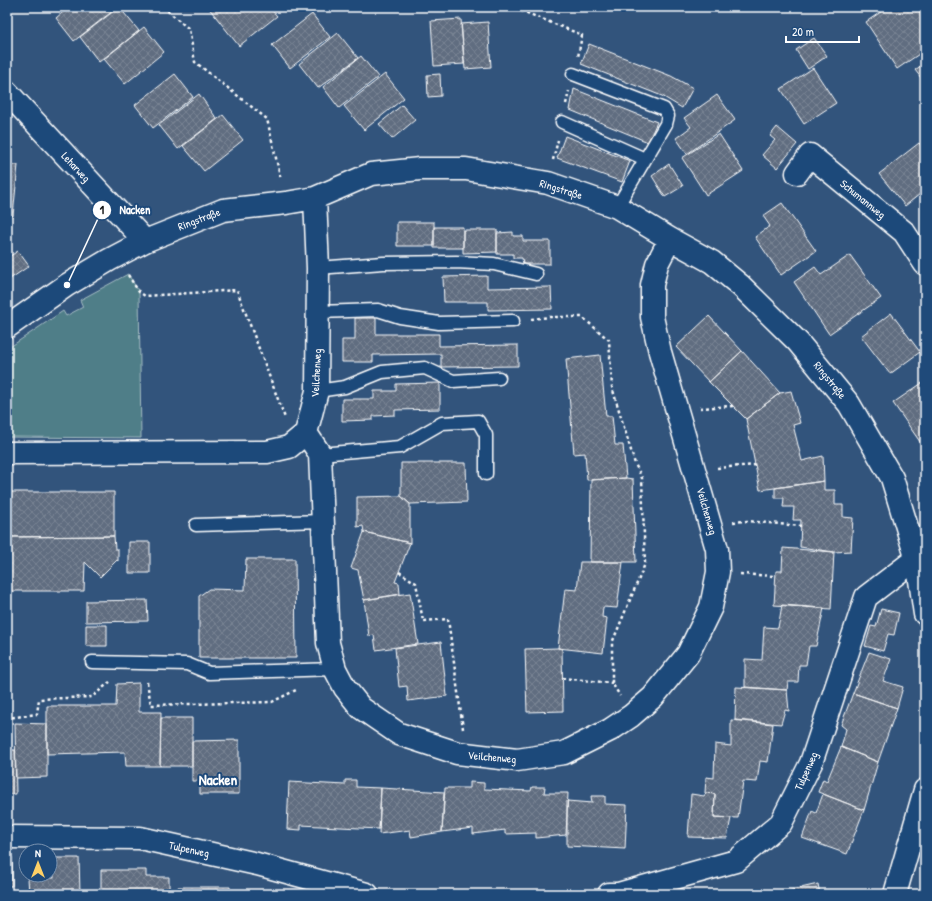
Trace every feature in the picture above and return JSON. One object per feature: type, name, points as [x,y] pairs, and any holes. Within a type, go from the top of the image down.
[{"type":"street","name":"Leharweg","points":[[7,92],[145,241]]},
{"type":"street","name":"Schumannweg","points":[[797,173],[810,155],[904,232],[925,264]]},
{"type":"street","name":"Ringstraße","points":[[7,327],[67,285],[109,260],[145,241],[223,210],[286,203],[315,198],[371,174],[420,169],[466,170],[548,183],[617,207],[712,262],[741,286],[798,342],[849,404],[892,478],[921,556],[925,614]]},
{"type":"street","name":"Veilchenweg","points":[[306,433],[317,391],[318,268],[315,198]]},
{"type":"street","name":"Veilchenweg","points":[[320,454],[328,643],[335,669],[345,688],[361,708],[400,734],[457,753],[517,760],[564,753],[610,730],[631,716],[652,697],[688,654],[711,607],[718,572],[718,549],[660,352],[652,317],[652,286],[657,264],[670,239]]},
{"type":"street","points":[[7,453],[267,452],[289,447],[306,433],[320,454]]},
{"type":"street","name":"Tulpenweg","points":[[610,894],[618,894],[736,861],[781,823],[811,763],[866,597],[921,556]]},
{"type":"street","points":[[895,894],[925,790]]},
{"type":"street","name":"Tulpenweg","points":[[7,836],[140,838],[257,864],[367,894]]},
{"type":"lane","points":[[573,74],[664,109],[668,116],[666,124],[617,207]]},
{"type":"lane","points":[[562,122],[645,159]]},
{"type":"lane","points":[[318,268],[383,263],[456,262],[494,264],[536,274]]},
{"type":"lane","points":[[318,312],[378,310],[400,317],[439,324],[513,321]]},
{"type":"lane","points":[[317,391],[345,387],[382,372],[425,368],[453,381],[499,378]]},
{"type":"lane","points":[[320,454],[400,447],[442,423],[478,421],[486,436],[486,474]]},
{"type":"lane","points":[[196,525],[323,521]]},
{"type":"lane","points":[[92,662],[187,664],[209,673],[335,669]]},
{"type":"path","points":[[163,7],[189,29],[196,62],[267,119],[286,203]]},
{"type":"path","points":[[517,8],[582,35],[579,51]]},
{"type":"path","points":[[552,164],[556,144]]},
{"type":"path","points":[[109,260],[128,274],[139,292],[145,296],[237,290],[287,423],[306,433]]},
{"type":"path","points":[[513,321],[550,317],[582,317],[609,340],[612,387],[635,464],[642,478],[645,564],[612,643],[612,683],[631,716]]},
{"type":"path","points":[[678,409],[733,406]]},
{"type":"path","points":[[695,469],[755,465]]},
{"type":"path","points":[[712,531],[736,521],[801,526]]},
{"type":"path","points":[[399,572],[416,583],[423,621],[448,619],[463,731],[457,753]]},
{"type":"path","points":[[718,572],[774,576]]},
{"type":"path","points":[[146,676],[151,705],[272,702],[300,688]]},
{"type":"path","points":[[7,736],[9,736],[8,718],[37,714],[39,699],[92,697],[112,680],[117,678]]},
{"type":"path","points":[[562,678],[612,683]]},
{"type":"green space","points":[[128,274],[139,292],[141,438],[7,437],[7,349],[63,311],[66,316],[83,307],[80,300]]},
{"type":"building","points":[[69,7],[112,7],[114,10],[74,41],[56,18]]},
{"type":"building","points":[[119,7],[139,31],[99,62],[80,37]]},
{"type":"building","points":[[208,7],[269,7],[277,16],[239,46]]},
{"type":"building","points":[[888,7],[916,7],[925,21],[925,50],[897,69],[866,22]]},
{"type":"building","points":[[312,14],[330,37],[290,68],[272,45]]},
{"type":"building","points":[[461,19],[464,64],[434,66],[431,21]]},
{"type":"building","points":[[488,22],[491,67],[465,69],[461,24]]},
{"type":"building","points":[[144,27],[164,52],[125,84],[104,59]]},
{"type":"building","points":[[338,33],[358,58],[318,88],[299,64]]},
{"type":"building","points":[[814,38],[827,56],[808,69],[796,50]]},
{"type":"building","points":[[589,44],[671,76],[693,88],[682,108],[662,96],[581,64]]},
{"type":"building","points":[[361,56],[378,77],[339,108],[323,87]]},
{"type":"building","points":[[925,63],[925,83],[915,70]]},
{"type":"building","points":[[813,68],[836,103],[804,124],[781,89]]},
{"type":"building","points":[[175,74],[193,97],[153,128],[135,105]]},
{"type":"building","points":[[385,74],[404,98],[364,130],[344,106]]},
{"type":"building","points":[[440,74],[441,96],[428,97],[427,75]]},
{"type":"building","points":[[574,89],[657,122],[648,142],[570,110]]},
{"type":"building","points":[[199,94],[217,119],[178,149],[159,125]]},
{"type":"building","points":[[717,95],[735,120],[687,154],[676,138],[691,127],[684,118]]},
{"type":"building","points":[[402,105],[415,120],[392,139],[379,124]]},
{"type":"building","points":[[223,115],[243,140],[204,171],[183,146]]},
{"type":"building","points":[[777,127],[797,144],[777,168],[762,155],[775,140],[770,136]]},
{"type":"building","points":[[719,134],[743,171],[706,195],[682,158]]},
{"type":"building","points":[[565,136],[630,161],[622,182],[557,158]]},
{"type":"building","points":[[919,143],[925,150],[925,190],[905,206],[879,174]]},
{"type":"building","points":[[669,164],[683,186],[665,197],[652,176]]},
{"type":"building","points":[[7,165],[18,165],[13,216],[7,215]]},
{"type":"building","points":[[782,203],[816,251],[781,275],[755,237],[770,226],[763,216]]},
{"type":"building","points":[[397,222],[434,222],[434,246],[397,246]]},
{"type":"building","points":[[434,227],[463,227],[463,248],[434,248]]},
{"type":"building","points":[[463,230],[497,230],[497,252],[463,253]]},
{"type":"building","points":[[513,232],[513,236],[523,236],[523,241],[550,241],[550,264],[523,264],[522,258],[513,258],[513,254],[497,254],[497,233]]},
{"type":"building","points":[[18,251],[29,266],[7,281],[7,258]]},
{"type":"building","points":[[850,255],[881,298],[829,334],[794,282],[815,267],[821,275]]},
{"type":"building","points":[[487,276],[487,288],[551,287],[552,309],[488,310],[488,302],[444,302],[443,277]]},
{"type":"building","points":[[891,313],[920,352],[890,374],[861,336]]},
{"type":"building","points":[[709,316],[742,351],[709,382],[676,347]]},
{"type":"building","points":[[355,318],[376,318],[376,334],[439,334],[439,346],[518,345],[518,366],[441,367],[441,354],[373,355],[373,362],[342,362],[342,340],[355,340]]},
{"type":"building","points":[[742,351],[780,393],[746,419],[709,382]]},
{"type":"building","points":[[600,355],[606,416],[612,416],[615,445],[623,445],[626,478],[587,480],[585,453],[574,454],[566,359]]},
{"type":"building","points":[[925,381],[925,449],[893,403]]},
{"type":"building","points":[[440,383],[440,409],[395,410],[395,415],[373,416],[373,420],[342,421],[342,399],[374,399],[374,391],[396,391],[396,384]]},
{"type":"building","points":[[791,391],[800,423],[793,425],[802,461],[823,456],[824,481],[760,490],[746,419],[780,393]]},
{"type":"building","points":[[401,463],[466,463],[467,502],[410,504],[401,496]]},
{"type":"building","points":[[633,479],[636,562],[590,562],[591,480]]},
{"type":"building","points":[[824,481],[824,490],[835,490],[835,505],[843,505],[843,517],[853,518],[851,551],[834,552],[800,547],[801,520],[793,520],[794,507],[783,507],[784,498],[775,498],[775,488]]},
{"type":"building","points":[[7,492],[114,492],[114,536],[7,537]]},
{"type":"building","points":[[401,496],[410,504],[410,543],[364,532],[363,526],[357,527],[357,497]]},
{"type":"building","points":[[364,532],[410,543],[395,582],[399,583],[400,594],[364,600],[358,570],[351,568]]},
{"type":"building","points":[[114,536],[115,549],[118,549],[118,561],[117,560],[100,577],[85,562],[84,591],[7,591],[7,537]]},
{"type":"building","points":[[129,542],[150,542],[150,573],[129,573]]},
{"type":"building","points":[[783,548],[834,552],[831,609],[774,605],[776,571],[782,571]]},
{"type":"building","points":[[246,559],[295,559],[296,658],[199,658],[199,596],[209,589],[245,590]]},
{"type":"building","points":[[580,562],[623,562],[617,608],[603,607],[602,617],[607,618],[603,653],[558,648],[565,589],[577,590]]},
{"type":"building","points":[[410,593],[418,644],[376,650],[374,635],[369,636],[364,600]]},
{"type":"building","points":[[147,600],[148,621],[86,622],[86,601]]},
{"type":"building","points":[[782,605],[824,608],[816,646],[809,646],[806,665],[799,665],[798,682],[788,682],[787,690],[745,687],[745,659],[762,660],[764,627],[778,628]]},
{"type":"building","points":[[881,609],[899,613],[894,635],[888,634],[883,651],[865,646],[871,626],[876,627]]},
{"type":"building","points":[[86,625],[107,625],[107,646],[86,646]]},
{"type":"building","points":[[441,642],[447,696],[408,701],[407,686],[399,687],[395,648]]},
{"type":"building","points":[[525,649],[562,649],[563,711],[527,712]]},
{"type":"building","points":[[869,652],[891,659],[883,681],[903,687],[897,708],[853,693]]},
{"type":"building","points":[[139,683],[139,712],[161,712],[160,766],[126,766],[125,752],[47,754],[47,706],[116,706],[117,684]]},
{"type":"building","points":[[736,687],[787,690],[789,711],[785,710],[781,724],[735,720]]},
{"type":"building","points":[[853,693],[897,708],[878,762],[841,747],[846,729],[841,725]]},
{"type":"building","points":[[161,718],[192,718],[192,766],[160,766]]},
{"type":"building","points":[[731,720],[773,724],[768,762],[760,761],[757,782],[743,781],[738,818],[714,817],[715,794],[705,793],[706,777],[714,778],[715,744],[731,746]]},
{"type":"building","points":[[15,723],[47,724],[47,777],[16,778]]},
{"type":"building","points":[[239,740],[239,794],[200,794],[200,781],[192,781],[192,741]]},
{"type":"building","points":[[841,747],[878,762],[864,810],[818,792],[823,779],[827,781]]},
{"type":"building","points":[[7,750],[15,750],[16,794],[7,794]]},
{"type":"building","points":[[345,780],[356,780],[356,787],[381,788],[379,829],[301,825],[301,830],[287,829],[289,782],[345,785]]},
{"type":"building","points":[[470,782],[484,783],[484,789],[531,791],[532,787],[545,787],[544,793],[568,793],[566,835],[536,838],[536,833],[505,834],[505,830],[473,834],[473,828],[442,832],[445,788],[470,788]]},
{"type":"building","points":[[381,788],[444,792],[442,832],[411,837],[410,830],[379,834]]},
{"type":"building","points":[[706,793],[715,794],[714,817],[731,818],[727,838],[688,837],[691,794],[704,796]]},
{"type":"building","points":[[823,794],[864,810],[847,854],[802,838],[812,811],[816,813]]},
{"type":"building","points":[[591,796],[605,796],[605,804],[627,805],[625,849],[567,846],[567,801],[592,803]]},
{"type":"building","points":[[7,857],[12,857],[12,886],[7,886]]},
{"type":"building","points":[[58,858],[79,858],[80,894],[29,894],[28,883],[58,883]]},
{"type":"building","points":[[101,870],[146,870],[146,877],[169,877],[169,894],[101,894]]},
{"type":"building","points":[[818,884],[820,894],[775,894]]},
{"type":"building","points":[[178,887],[230,887],[230,894],[178,894]]},
{"type":"place","name":"Nacken","points":[[67,285]]},
{"type":"district","name":"Nacken","points":[[218,779]]}]
